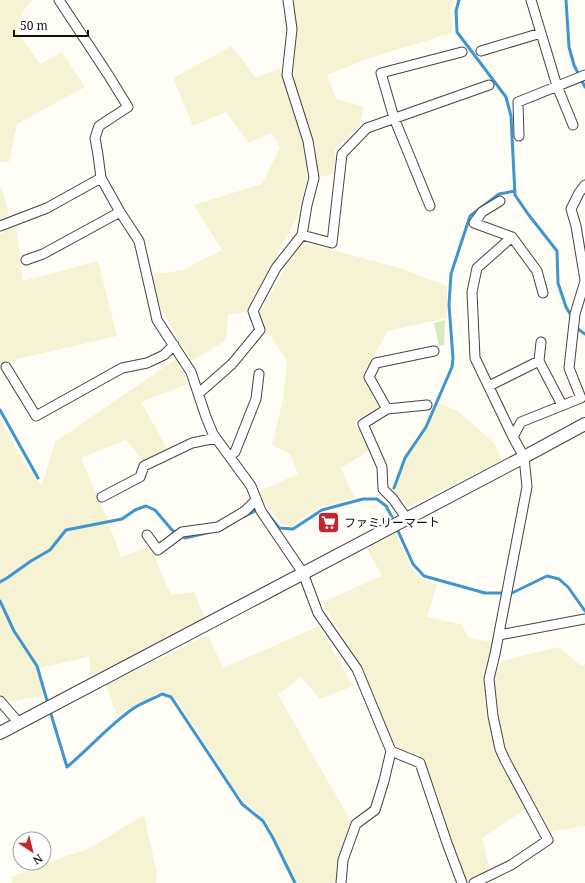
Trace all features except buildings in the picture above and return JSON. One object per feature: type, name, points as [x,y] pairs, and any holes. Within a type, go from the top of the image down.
[{"type":"street","points":[[58,0],[128,107],[99,126],[95,138],[102,178],[120,212],[139,241],[157,320],[191,372],[206,417],[216,438],[251,486],[259,506],[303,573],[318,613],[356,669],[391,751],[375,810],[356,824],[343,860],[341,883]]},
{"type":"street","points":[[199,393],[232,364],[260,330],[254,311],[276,268],[302,235],[307,205],[314,178],[308,140],[286,75],[292,29],[288,0]]},
{"type":"street","points":[[531,0],[557,86],[573,125]]},
{"type":"street","points":[[481,51],[541,33]]},
{"type":"street","points":[[430,206],[394,118],[381,73],[462,52]]},
{"type":"street","points":[[519,136],[518,102],[585,75]]},
{"type":"street","points":[[302,235],[332,243],[342,154],[367,128],[489,85]]},
{"type":"street","points":[[0,226],[47,208],[102,178]]},
{"type":"street","points":[[513,437],[521,422],[581,398],[570,368],[575,314],[585,281],[576,226],[571,209],[585,185]]},
{"type":"street","points":[[500,201],[482,212],[474,223],[512,237],[537,271],[543,292]]},
{"type":"street","points":[[26,260],[43,254],[120,212]]},
{"type":"street","points":[[474,883],[511,866],[548,840],[500,749],[493,716],[489,679],[499,635],[527,487],[524,457],[475,358],[472,292],[478,268],[512,237]]},
{"type":"street","points":[[541,342],[539,361],[562,406]]},
{"type":"street","points":[[6,367],[36,416],[122,368],[147,363],[164,355],[174,345]]},
{"type":"street","points":[[387,410],[369,377],[376,363],[434,351]]},
{"type":"street","points":[[489,386],[539,361]]},
{"type":"street","points":[[229,456],[235,452],[256,399],[259,374]]},
{"type":"street","points":[[407,519],[393,499],[383,489],[382,467],[362,424],[387,410],[427,405]]},
{"type":"street","points":[[0,733],[585,424]]},
{"type":"street","points":[[102,497],[140,478],[144,466],[192,443],[216,438]]},
{"type":"street","points":[[147,535],[158,550],[182,532],[218,527],[245,511],[259,506]]},
{"type":"street","points":[[499,635],[585,619]]},
{"type":"street","points":[[0,701],[19,723]]},
{"type":"street","points":[[391,751],[420,763],[462,883]]},
{"type":"shaded area","points":[[0,0],[32,0],[22,13],[16,30],[40,64],[62,52],[85,87],[17,124],[9,162],[0,162]]},
{"type":"shaded area","points":[[291,0],[453,0],[451,5],[452,33],[370,58],[327,75],[336,99],[364,107],[359,127],[335,149],[335,173],[326,176],[318,177],[291,75]]},
{"type":"shaded area","points":[[232,46],[256,78],[280,68],[303,140],[307,182],[297,217],[246,312],[228,315],[226,340],[192,361],[160,308],[151,275],[183,270],[222,250],[194,205],[262,184],[280,147],[271,133],[249,143],[226,112],[193,126],[173,78]]},
{"type":"shaded area","points":[[2,188],[9,216],[0,219],[0,189]]},
{"type":"shaded area","points":[[16,225],[23,281],[98,261],[117,336],[9,361],[0,366],[0,234]]},
{"type":"shaded area","points":[[307,243],[403,269],[447,286],[447,318],[388,331],[363,375],[380,406],[354,422],[370,450],[341,468],[355,498],[320,507],[291,526],[283,525],[266,505],[259,491],[298,474],[290,454],[272,445],[283,400],[287,361],[258,317],[297,246]]},
{"type":"shaded area","points":[[176,359],[188,384],[141,402],[167,448],[144,462],[126,440],[81,458],[106,516],[121,557],[150,546],[171,595],[194,592],[205,618],[91,677],[89,657],[40,668],[42,696],[7,702],[0,693],[0,420],[27,468],[42,485],[55,442]]},
{"type":"shaded area","points":[[436,402],[459,412],[494,443],[502,460],[409,506],[395,492],[404,456],[419,436]]},
{"type":"shaded area","points":[[395,533],[411,568],[420,578],[437,585],[427,617],[461,624],[469,638],[493,642],[484,680],[493,737],[498,755],[526,809],[482,838],[490,872],[466,882],[424,760],[391,744],[356,658],[322,602],[382,576],[367,549]]},
{"type":"shaded area","points":[[319,626],[353,686],[320,699],[301,677],[278,695],[351,821],[341,852],[335,883],[295,883],[267,822],[238,795],[177,700],[161,692],[117,715],[106,685],[208,635],[223,668]]},
{"type":"shaded area","points":[[559,647],[581,666],[585,664],[585,826],[550,832],[504,750],[494,679],[501,661]]},
{"type":"shaded area","points":[[144,815],[157,873],[156,883],[12,883],[11,877],[26,871],[52,871],[52,861],[88,849]]},
{"type":"green space","points":[[445,320],[444,345],[439,346],[434,323]]},
{"type":"waterway","points":[[459,0],[456,11],[457,32],[506,97],[511,116],[515,195],[557,251],[558,283],[566,307],[572,317]]},
{"type":"waterway","points":[[566,0],[569,47],[574,65],[585,87]]},
{"type":"waterway","points":[[394,488],[405,458],[426,427],[452,367],[453,358],[449,305],[451,274],[470,216],[499,194],[515,191]]},
{"type":"waterway","points":[[576,326],[585,334]]},
{"type":"waterway","points":[[0,410],[38,478]]},
{"type":"waterway","points":[[267,513],[279,528],[293,529],[322,510],[363,499],[377,499],[386,506],[392,517]]},
{"type":"waterway","points":[[0,582],[50,550],[66,530],[122,519],[135,510],[146,506],[155,510],[172,530],[185,538],[219,530]]},
{"type":"waterway","points":[[245,516],[259,509]]},
{"type":"waterway","points":[[398,531],[413,564],[424,576],[485,593],[512,593],[547,576],[559,579],[568,587],[585,611]]},
{"type":"waterway","points":[[0,601],[14,631],[37,666],[48,704]]},
{"type":"waterway","points":[[50,711],[67,767],[116,722],[134,708],[162,694],[171,697],[242,804],[263,821],[295,883]]},
{"type":"place","name":"ファミリーマート","points":[[329,523]]}]
